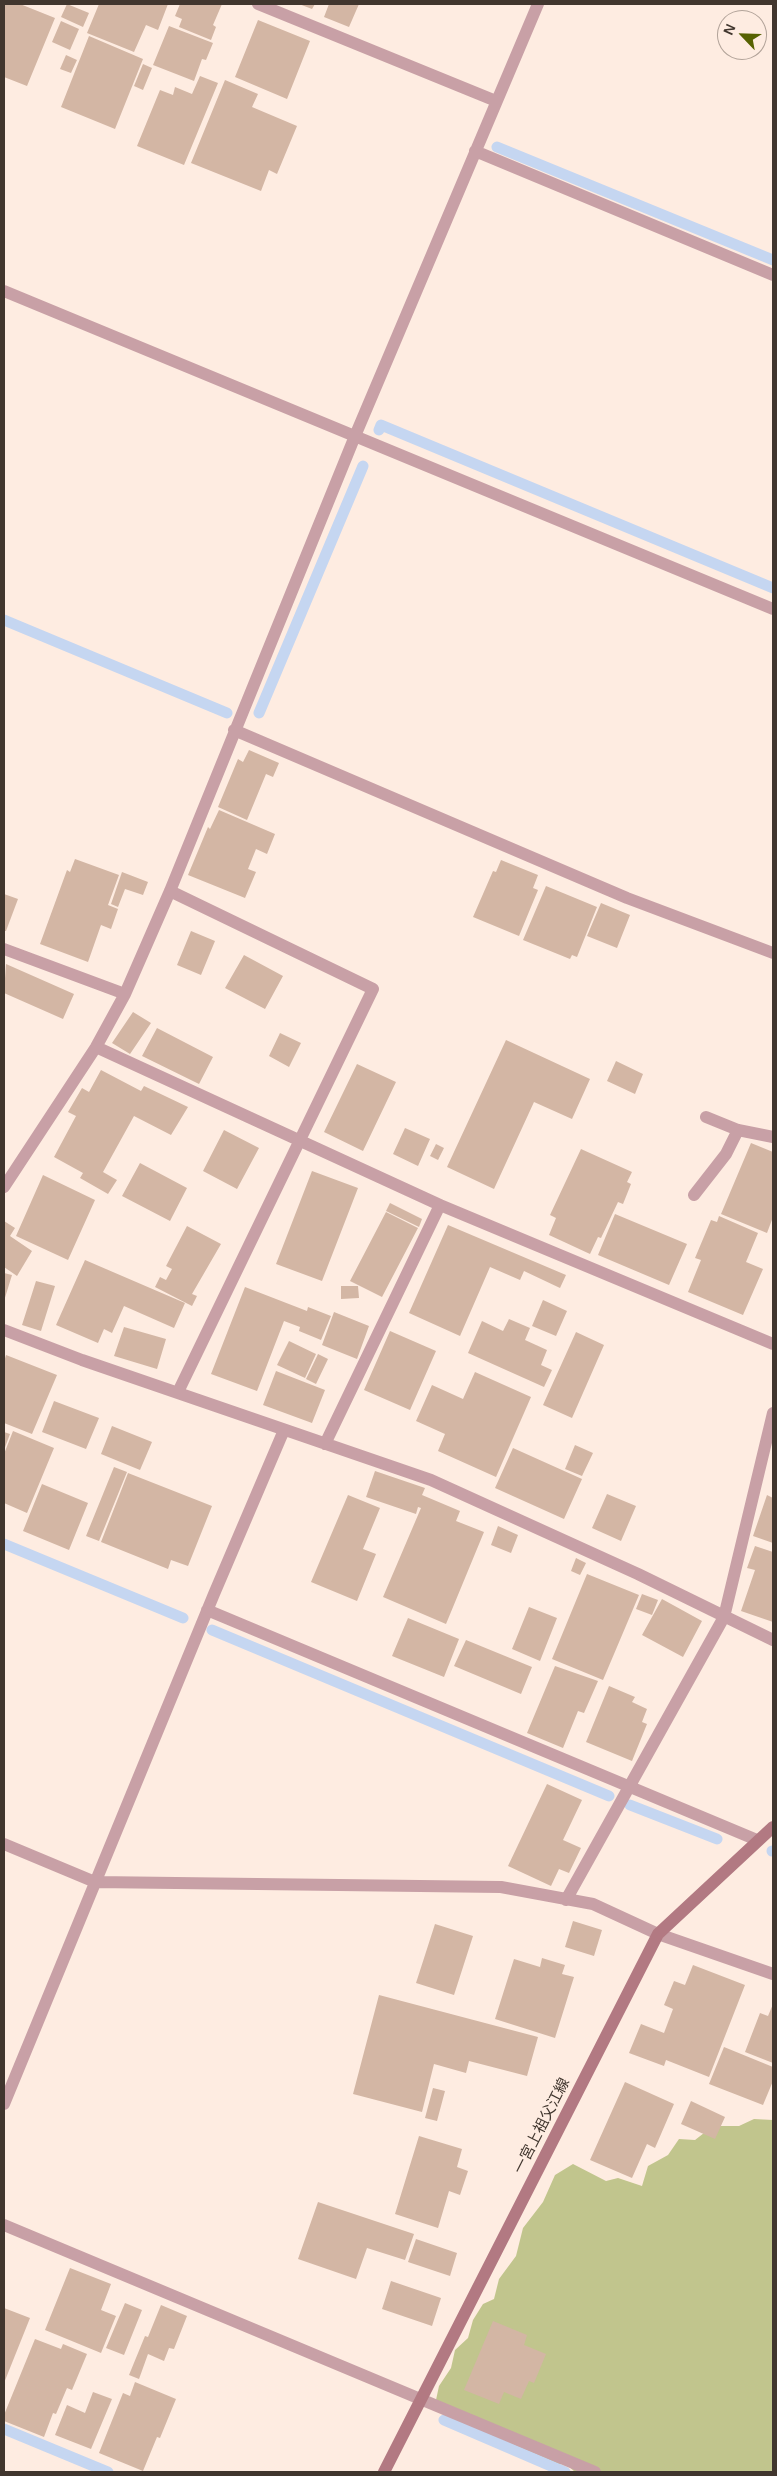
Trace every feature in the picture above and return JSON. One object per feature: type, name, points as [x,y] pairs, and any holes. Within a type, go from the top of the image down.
[{"type":"main road","name":"一宮上祖父江線","points":[[384,2472],[658,1934],[773,1827]]},
{"type":"street","points":[[258,4],[496,101]]},
{"type":"street","points":[[4,1187],[96,1047],[125,994],[170,890],[355,436],[538,4]]},
{"type":"street","points":[[475,151],[773,275]]},
{"type":"street","points":[[4,291],[773,609]]},
{"type":"street","points":[[234,730],[627,898],[773,953]]},
{"type":"street","points":[[170,890],[373,989],[178,1392]]},
{"type":"street","points":[[4,949],[125,994]]},
{"type":"street","points":[[96,1047],[440,1206],[773,1344]]},
{"type":"street","points":[[706,1117],[738,1130],[773,1137]]},
{"type":"street","points":[[694,1195],[726,1154],[738,1130]]},
{"type":"street","points":[[325,1444],[440,1206]]},
{"type":"street","points":[[4,1330],[82,1360],[432,1480],[638,1574],[773,1640]]},
{"type":"street","points":[[566,1900],[724,1617],[773,1413]]},
{"type":"street","points":[[4,2104],[94,1882],[284,1430]]},
{"type":"street","points":[[207,1610],[757,1840]]},
{"type":"street","points":[[4,1844],[94,1882],[501,1887],[593,1904],[658,1934],[773,1974]]},
{"type":"street","points":[[4,2225],[595,2472]]},
{"type":"green space","points":[[754,2119],[773,2120],[773,2472],[575,2472],[565,2463],[553,2466],[545,2458],[528,2454],[501,2437],[484,2432],[464,2422],[436,2400],[439,2386],[451,2368],[455,2350],[468,2338],[473,2320],[483,2304],[494,2299],[499,2279],[516,2256],[523,2228],[543,2202],[555,2175],[573,2164],[606,2181],[618,2178],[642,2186],[648,2166],[668,2155],[679,2139],[695,2140],[713,2126],[739,2126]]},
{"type":"building","points":[[5,4],[20,4],[55,18],[27,86],[4,77]]},
{"type":"building","points":[[67,4],[89,13],[83,27],[61,17]]},
{"type":"building","points":[[99,4],[168,4],[158,30],[146,25],[134,52],[87,33]]},
{"type":"building","points":[[180,4],[222,4],[213,25],[216,27],[211,40],[179,27],[182,19],[175,16]]},
{"type":"building","points":[[299,4],[315,4],[312,9]]},
{"type":"building","points":[[329,4],[359,4],[349,27],[324,17]]},
{"type":"building","points":[[258,20],[310,41],[287,99],[235,77]]},
{"type":"building","points":[[61,21],[79,29],[70,50],[52,42]]},
{"type":"building","points":[[169,26],[213,43],[206,60],[202,59],[194,81],[153,65]]},
{"type":"building","points":[[89,36],[143,59],[115,129],[61,107]]},
{"type":"building","points":[[66,55],[77,60],[71,73],[60,69]]},
{"type":"building","points":[[143,64],[152,68],[143,90],[134,86]]},
{"type":"building","points":[[200,76],[218,83],[184,165],[137,146],[160,90],[173,95],[175,87],[192,94]]},
{"type":"building","points":[[225,80],[258,94],[252,107],[297,126],[277,174],[269,170],[261,191],[191,163]]},
{"type":"building","points":[[249,750],[279,763],[273,777],[266,774],[247,820],[218,807],[238,759],[243,762]]},
{"type":"building","points":[[219,810],[275,834],[267,854],[256,849],[248,869],[256,872],[245,898],[188,875],[208,827],[210,829]]},
{"type":"building","points":[[75,859],[119,875],[108,905],[118,909],[111,929],[101,925],[88,962],[40,944],[67,870],[70,872]]},
{"type":"building","points":[[501,860],[538,875],[533,888],[538,890],[519,936],[473,917],[493,871],[496,872]]},
{"type":"building","points":[[122,872],[148,882],[143,895],[125,889],[118,907],[111,904]]},
{"type":"building","points":[[546,886],[597,907],[577,957],[572,955],[570,959],[523,940]]},
{"type":"building","points":[[4,894],[18,899],[6,931],[4,931]]},
{"type":"building","points":[[601,903],[630,915],[617,948],[587,936]]},
{"type":"building","points":[[191,931],[215,941],[201,975],[177,965]]},
{"type":"building","points":[[244,955],[283,976],[265,1009],[225,988]]},
{"type":"building","points":[[6,964],[74,994],[63,1019],[4,993]]},
{"type":"building","points":[[133,1012],[151,1023],[130,1054],[112,1043]]},
{"type":"building","points":[[157,1028],[213,1057],[199,1084],[142,1056]]},
{"type":"building","points":[[280,1033],[301,1043],[289,1067],[269,1056]]},
{"type":"building","points":[[506,1040],[590,1079],[572,1119],[534,1102],[494,1189],[447,1167]]},
{"type":"building","points":[[616,1061],[643,1074],[635,1094],[607,1081]]},
{"type":"building","points":[[357,1064],[396,1082],[363,1151],[324,1132]]},
{"type":"building","points":[[101,1070],[141,1091],[144,1086],[188,1107],[171,1135],[134,1116],[103,1172],[117,1180],[108,1194],[80,1178],[83,1173],[54,1157],[76,1116],[68,1112],[82,1088],[89,1092]]},
{"type":"building","points":[[405,1128],[430,1139],[418,1166],[393,1154]]},
{"type":"building","points":[[224,1130],[259,1148],[237,1189],[203,1171]]},
{"type":"building","points":[[751,1143],[773,1152],[773,1217],[767,1233],[721,1214]]},
{"type":"building","points":[[436,1144],[444,1148],[438,1160],[430,1156]]},
{"type":"building","points":[[581,1149],[632,1172],[627,1182],[631,1184],[623,1204],[618,1202],[601,1238],[598,1237],[590,1254],[549,1235],[556,1218],[550,1215]]},
{"type":"building","points":[[140,1163],[187,1188],[170,1221],[122,1196]]},
{"type":"building","points":[[312,1171],[358,1188],[322,1281],[276,1264]]},
{"type":"building","points":[[43,1175],[95,1200],[68,1260],[16,1236]]},
{"type":"building","points":[[390,1203],[422,1219],[419,1227],[386,1211]]},
{"type":"building","points":[[386,1212],[418,1228],[382,1297],[350,1281]]},
{"type":"building","points":[[615,1214],[687,1244],[669,1285],[598,1255]]},
{"type":"building","points":[[719,1216],[758,1233],[746,1262],[763,1269],[743,1315],[688,1292],[701,1260],[695,1258],[711,1220],[717,1222]]},
{"type":"building","points":[[4,1221],[15,1228],[10,1236],[32,1251],[17,1276],[4,1267]]},
{"type":"building","points":[[448,1225],[566,1275],[560,1288],[524,1271],[520,1280],[490,1267],[460,1336],[409,1313]]},
{"type":"building","points":[[187,1226],[221,1244],[192,1294],[197,1296],[192,1306],[155,1287],[160,1277],[166,1280],[172,1269],[166,1266]]},
{"type":"building","points":[[85,1260],[185,1303],[174,1328],[124,1306],[112,1333],[104,1329],[98,1343],[56,1325]]},
{"type":"building","points":[[4,1273],[12,1275],[4,1301]]},
{"type":"building","points":[[36,1281],[55,1286],[41,1331],[22,1325]]},
{"type":"building","points":[[341,1286],[358,1286],[359,1298],[341,1299]]},
{"type":"building","points":[[245,1287],[307,1311],[308,1307],[331,1316],[321,1340],[299,1331],[300,1327],[284,1321],[257,1391],[211,1374]]},
{"type":"building","points":[[543,1300],[567,1311],[556,1336],[532,1326]]},
{"type":"building","points":[[334,1312],[369,1326],[357,1359],[322,1345]]},
{"type":"building","points":[[509,1319],[530,1328],[525,1340],[547,1350],[541,1365],[552,1370],[544,1387],[468,1353],[482,1321],[503,1331]]},
{"type":"building","points":[[124,1327],[166,1339],[157,1369],[114,1356]]},
{"type":"building","points":[[390,1331],[436,1351],[410,1410],[364,1390]]},
{"type":"building","points":[[576,1332],[604,1345],[572,1418],[543,1405]]},
{"type":"building","points":[[289,1341],[316,1354],[305,1378],[277,1365]]},
{"type":"building","points":[[318,1354],[328,1359],[316,1384],[306,1379]]},
{"type":"building","points":[[6,1355],[57,1375],[32,1434],[4,1423],[4,1362]]},
{"type":"building","points":[[276,1371],[325,1390],[312,1423],[263,1405]]},
{"type":"building","points":[[475,1372],[531,1397],[496,1477],[438,1451],[445,1434],[416,1421],[432,1385],[463,1399]]},
{"type":"building","points":[[54,1401],[99,1418],[86,1449],[42,1432]]},
{"type":"building","points":[[112,1426],[152,1442],[140,1470],[101,1454]]},
{"type":"building","points":[[13,1431],[54,1448],[27,1513],[4,1503],[4,1454]]},
{"type":"building","points":[[4,1432],[10,1434],[4,1450]]},
{"type":"building","points":[[575,1445],[593,1453],[582,1476],[565,1469]]},
{"type":"building","points":[[513,1448],[582,1479],[564,1519],[495,1488]]},
{"type":"building","points":[[114,1467],[127,1472],[99,1541],[86,1536]]},
{"type":"building","points":[[375,1471],[425,1488],[422,1495],[460,1511],[456,1521],[484,1532],[446,1624],[383,1597],[421,1508],[418,1507],[416,1514],[366,1497]]},
{"type":"building","points":[[128,1473],[212,1506],[188,1566],[171,1560],[168,1569],[101,1542]]},
{"type":"building","points":[[42,1484],[88,1503],[69,1550],[23,1531]]},
{"type":"building","points":[[607,1494],[636,1506],[621,1541],[592,1528]]},
{"type":"building","points":[[348,1495],[380,1508],[363,1549],[376,1554],[357,1601],[311,1582]]},
{"type":"building","points":[[767,1495],[773,1498],[773,1543],[753,1536]]},
{"type":"building","points":[[498,1526],[518,1535],[511,1553],[491,1545]]},
{"type":"building","points":[[755,1546],[773,1552],[773,1622],[741,1611],[755,1570],[747,1568]]},
{"type":"building","points":[[576,1558],[586,1563],[580,1575],[571,1571]]},
{"type":"building","points":[[587,1574],[639,1595],[603,1680],[552,1659]]},
{"type":"building","points":[[642,1594],[658,1600],[652,1615],[636,1609]]},
{"type":"building","points":[[662,1599],[702,1621],[683,1657],[642,1635]]},
{"type":"building","points":[[529,1607],[557,1618],[540,1661],[512,1649]]},
{"type":"building","points":[[408,1618],[459,1639],[444,1677],[392,1656]]},
{"type":"building","points":[[466,1640],[532,1667],[521,1694],[454,1666]]},
{"type":"building","points":[[555,1666],[598,1681],[584,1713],[578,1711],[563,1748],[527,1733]]},
{"type":"building","points":[[609,1686],[635,1697],[632,1702],[647,1709],[642,1722],[647,1724],[632,1761],[586,1742]]},
{"type":"building","points":[[547,1784],[582,1800],[563,1840],[581,1848],[569,1873],[559,1869],[551,1886],[508,1866]]},
{"type":"building","points":[[573,1921],[602,1930],[594,1956],[565,1947]]},
{"type":"building","points":[[435,1924],[473,1936],[454,1995],[416,1983]]},
{"type":"building","points":[[542,1958],[565,1965],[562,1974],[574,1977],[555,2038],[495,2019],[514,1959],[540,1967]]},
{"type":"building","points":[[693,1965],[745,1985],[709,2077],[666,2060],[664,2066],[629,2053],[641,2024],[664,2033],[673,2009],[664,2005],[674,1981],[685,1985]]},
{"type":"building","points":[[379,1995],[538,2037],[527,2076],[469,2061],[466,2073],[434,2064],[422,2112],[353,2094]]},
{"type":"building","points":[[773,2004],[773,2063],[745,2052],[760,2013],[768,2016]]},
{"type":"building","points":[[724,2047],[773,2067],[773,2081],[763,2105],[709,2084]]},
{"type":"building","points":[[625,2082],[674,2104],[655,2148],[647,2144],[632,2178],[590,2160]]},
{"type":"building","points":[[433,2088],[445,2091],[437,2121],[425,2118]]},
{"type":"building","points":[[691,2101],[725,2117],[715,2139],[681,2124]]},
{"type":"building","points":[[419,2136],[462,2149],[457,2167],[468,2171],[460,2195],[449,2191],[438,2228],[395,2214]]},
{"type":"building","points":[[318,2202],[414,2234],[405,2260],[367,2248],[356,2279],[298,2259]]},
{"type":"building","points":[[416,2239],[457,2253],[450,2276],[408,2262]]},
{"type":"building","points":[[70,2268],[111,2284],[101,2310],[116,2316],[101,2353],[45,2330]]},
{"type":"building","points":[[391,2281],[441,2298],[432,2326],[382,2309]]},
{"type":"building","points":[[125,2303],[142,2310],[124,2355],[106,2348]]},
{"type":"building","points":[[161,2305],[187,2316],[174,2349],[169,2348],[164,2361],[148,2354],[139,2379],[129,2375],[145,2336],[148,2337]]},
{"type":"building","points":[[4,2308],[30,2318],[4,2383]]},
{"type":"building","points":[[493,2321],[527,2335],[524,2345],[546,2354],[534,2383],[529,2381],[521,2399],[504,2392],[499,2404],[464,2390]]},
{"type":"building","points":[[35,2339],[61,2349],[63,2344],[87,2354],[72,2390],[67,2388],[56,2414],[53,2413],[44,2437],[4,2421],[4,2415]]},
{"type":"building","points":[[135,2382],[176,2399],[160,2438],[157,2437],[143,2471],[99,2453],[123,2393],[130,2396]]},
{"type":"building","points":[[93,2392],[112,2399],[91,2449],[55,2435],[67,2405],[85,2413]]},
{"type":"waterway","points":[[497,147],[773,260]]},
{"type":"waterway","points":[[379,430],[381,425],[773,588]]},
{"type":"waterway","points":[[259,713],[363,466]]},
{"type":"waterway","points":[[4,620],[227,713]]},
{"type":"waterway","points":[[4,1544],[183,1618]]},
{"type":"waterway","points":[[212,1630],[609,1796]]},
{"type":"waterway","points":[[630,1805],[717,1839]]},
{"type":"waterway","points":[[444,2420],[565,2472]]},
{"type":"waterway","points":[[4,2429],[108,2472]]}]
